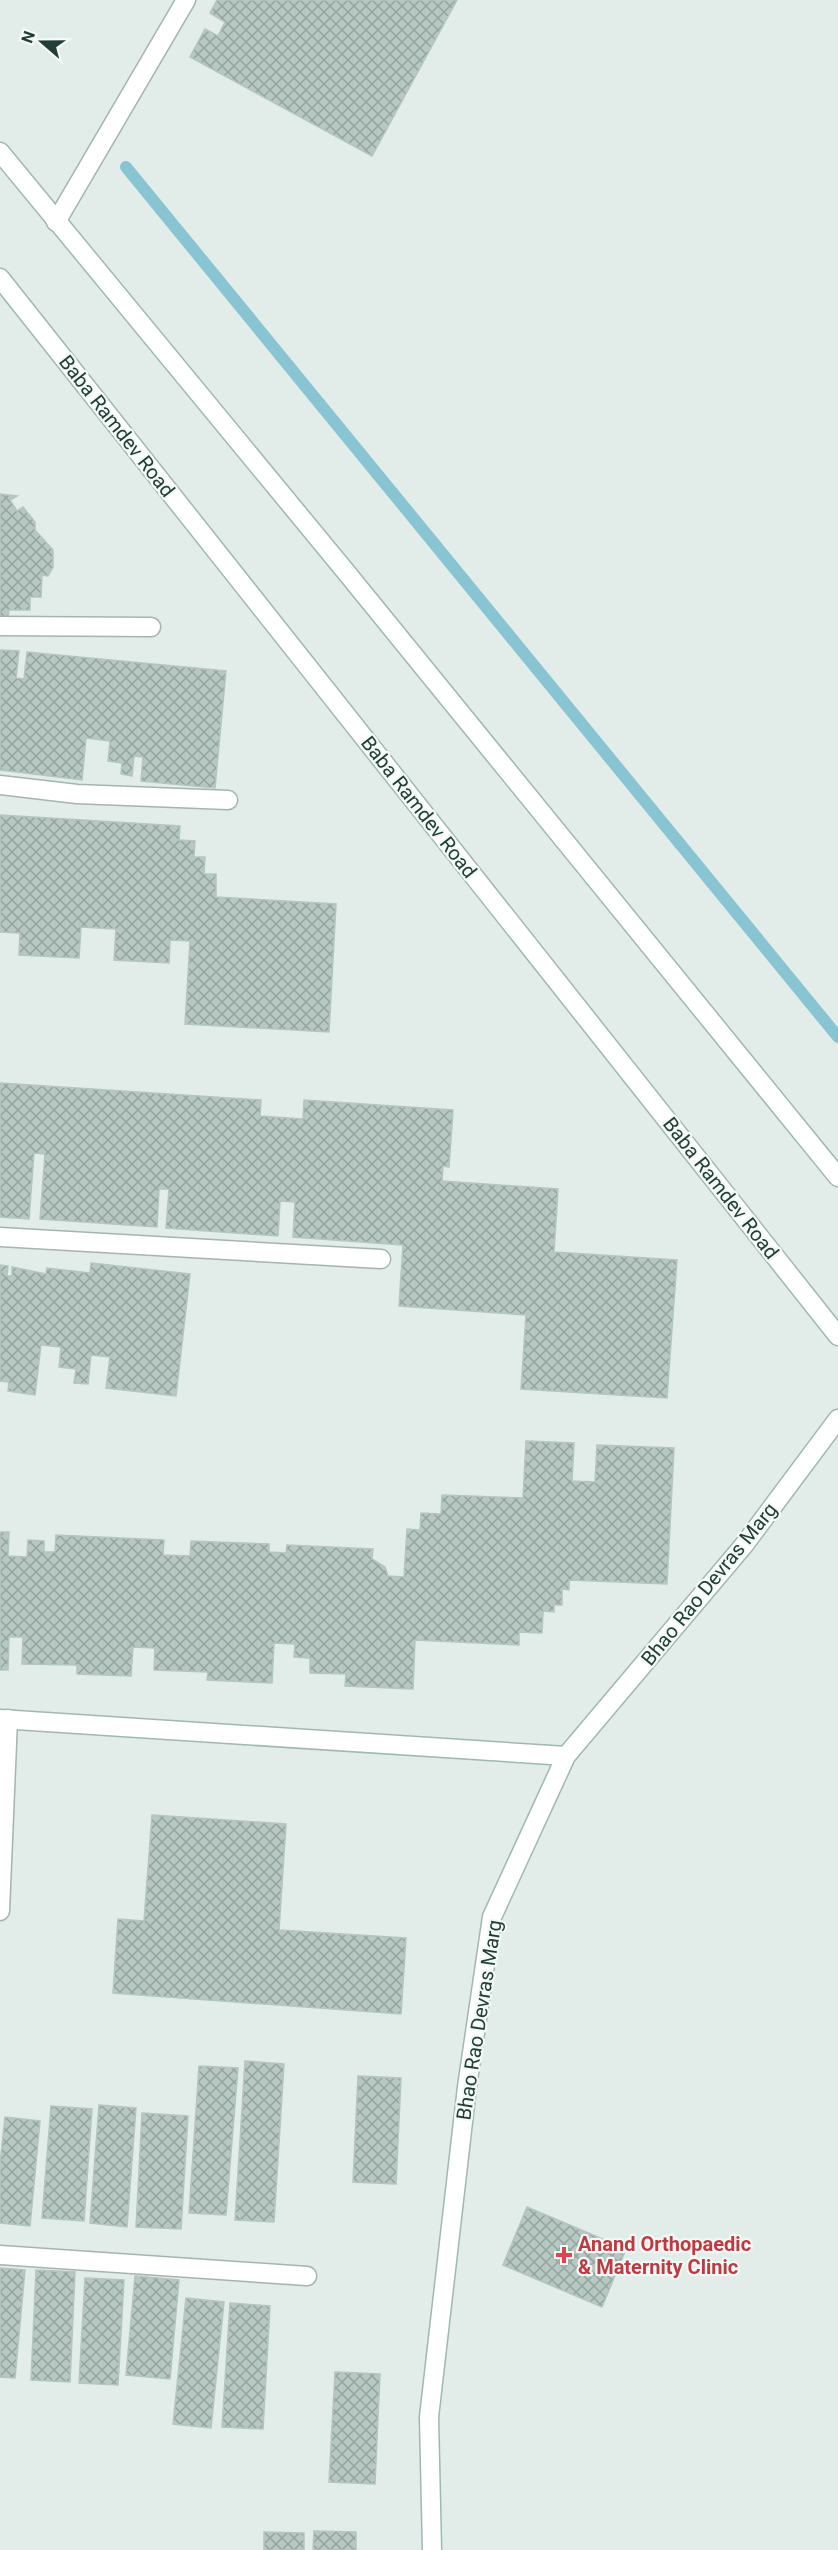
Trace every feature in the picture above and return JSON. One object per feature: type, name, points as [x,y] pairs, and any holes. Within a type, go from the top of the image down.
[{"type":"street","points":[[56,222],[186,0]]},
{"type":"street","points":[[0,152],[346,572],[838,1177]]},
{"type":"street","name":"Baba Ramdev Road","points":[[0,278],[838,1336]]},
{"type":"street","points":[[0,626],[152,627]]},
{"type":"street","points":[[0,785],[77,794],[228,800]]},
{"type":"street","points":[[0,1237],[381,1259]]},
{"type":"street","name":"Bhao Rao Devras Marg","points":[[432,2550],[429,2417],[467,2087],[492,1917],[566,1756],[744,1545],[838,1419]]},
{"type":"street","points":[[0,1911],[4,1719],[566,1756]]},
{"type":"street","points":[[0,2255],[307,2276]]},
{"type":"building","points":[[217,0],[457,0],[372,156],[190,57],[205,29],[218,36],[225,22],[210,13]]},
{"type":"building","points":[[0,494],[17,496],[10,500],[17,511],[23,507],[35,522],[35,530],[53,550],[53,567],[48,576],[42,575],[41,597],[30,597],[30,610],[9,610],[8,617],[0,616]]},
{"type":"building","points":[[0,650],[19,651],[16,678],[24,679],[27,652],[226,671],[215,788],[141,781],[143,757],[134,756],[132,776],[121,774],[122,763],[108,761],[110,741],[86,738],[82,780],[0,770]]},
{"type":"building","points":[[0,815],[180,826],[179,840],[195,841],[194,857],[205,857],[204,874],[216,874],[216,897],[336,904],[329,1032],[185,1024],[190,941],[170,940],[169,963],[114,960],[116,929],[81,927],[79,958],[19,955],[20,933],[0,932]]},
{"type":"building","points":[[0,1083],[261,1100],[260,1116],[303,1119],[304,1100],[453,1110],[449,1167],[443,1166],[442,1181],[558,1189],[554,1252],[677,1260],[667,1398],[521,1389],[526,1315],[399,1306],[403,1245],[293,1237],[295,1202],[280,1201],[278,1236],[166,1228],[169,1189],[159,1189],[157,1227],[40,1219],[45,1154],[34,1153],[29,1219],[0,1217]]},
{"type":"building","points":[[91,1263],[190,1274],[176,1396],[106,1388],[110,1357],[91,1355],[88,1384],[74,1383],[76,1369],[59,1367],[61,1347],[41,1345],[35,1395],[8,1391],[9,1382],[0,1381],[0,1265],[8,1266],[7,1276],[12,1276],[12,1267],[46,1274],[47,1268],[90,1273]]},
{"type":"building","points":[[526,1441],[574,1443],[572,1481],[595,1482],[597,1445],[674,1448],[667,1584],[569,1580],[569,1590],[562,1589],[562,1605],[554,1605],[554,1612],[543,1611],[542,1633],[519,1632],[519,1645],[415,1640],[413,1689],[345,1686],[346,1674],[310,1673],[310,1658],[294,1657],[295,1644],[274,1643],[272,1683],[207,1680],[208,1672],[154,1670],[155,1648],[133,1647],[131,1676],[77,1674],[77,1665],[22,1664],[23,1637],[9,1637],[8,1670],[0,1670],[0,1532],[9,1532],[8,1556],[27,1557],[28,1540],[44,1541],[44,1552],[55,1552],[56,1535],[164,1540],[163,1555],[190,1556],[191,1541],[269,1544],[269,1552],[286,1553],[287,1545],[373,1549],[372,1559],[385,1567],[388,1576],[404,1577],[407,1529],[420,1530],[421,1513],[441,1514],[442,1495],[523,1498]]},
{"type":"building","points":[[152,1815],[286,1824],[279,1930],[406,1938],[401,2014],[113,1993],[118,1919],[144,1921]]},
{"type":"building","points":[[245,2061],[284,2064],[274,2222],[235,2220]]},
{"type":"building","points":[[199,2066],[238,2068],[226,2215],[189,2213]]},
{"type":"building","points":[[358,2076],[401,2078],[396,2184],[353,2182]]},
{"type":"building","points":[[99,2105],[136,2108],[127,2227],[90,2223]]},
{"type":"building","points":[[51,2106],[92,2109],[84,2221],[42,2218]]},
{"type":"building","points":[[142,2113],[188,2116],[181,2229],[136,2227]]},
{"type":"building","points":[[5,2117],[40,2121],[30,2226],[0,2223],[0,2164]]},
{"type":"building","points":[[527,2207],[626,2249],[602,2307],[503,2265]]},
{"type":"building","points":[[0,2268],[25,2270],[15,2378],[0,2377]]},
{"type":"building","points":[[36,2270],[75,2272],[70,2382],[31,2380]]},
{"type":"building","points":[[135,2276],[179,2280],[170,2379],[126,2375]]},
{"type":"building","points":[[85,2278],[124,2280],[118,2385],[79,2383]]},
{"type":"building","points":[[186,2298],[224,2302],[211,2428],[173,2424]]},
{"type":"building","points":[[230,2303],[270,2306],[263,2429],[222,2427]]},
{"type":"building","points":[[335,2372],[380,2374],[375,2484],[329,2482]]},
{"type":"building","points":[[314,2531],[356,2532],[356,2550],[313,2550]]},
{"type":"building","points":[[264,2532],[304,2533],[304,2550],[264,2550]]},
{"type":"waterway","points":[[126,167],[838,1037]]},
{"type":"place","name":"Anand Orthopaedic & Maternity Clinic","points":[[564,2255]]}]
